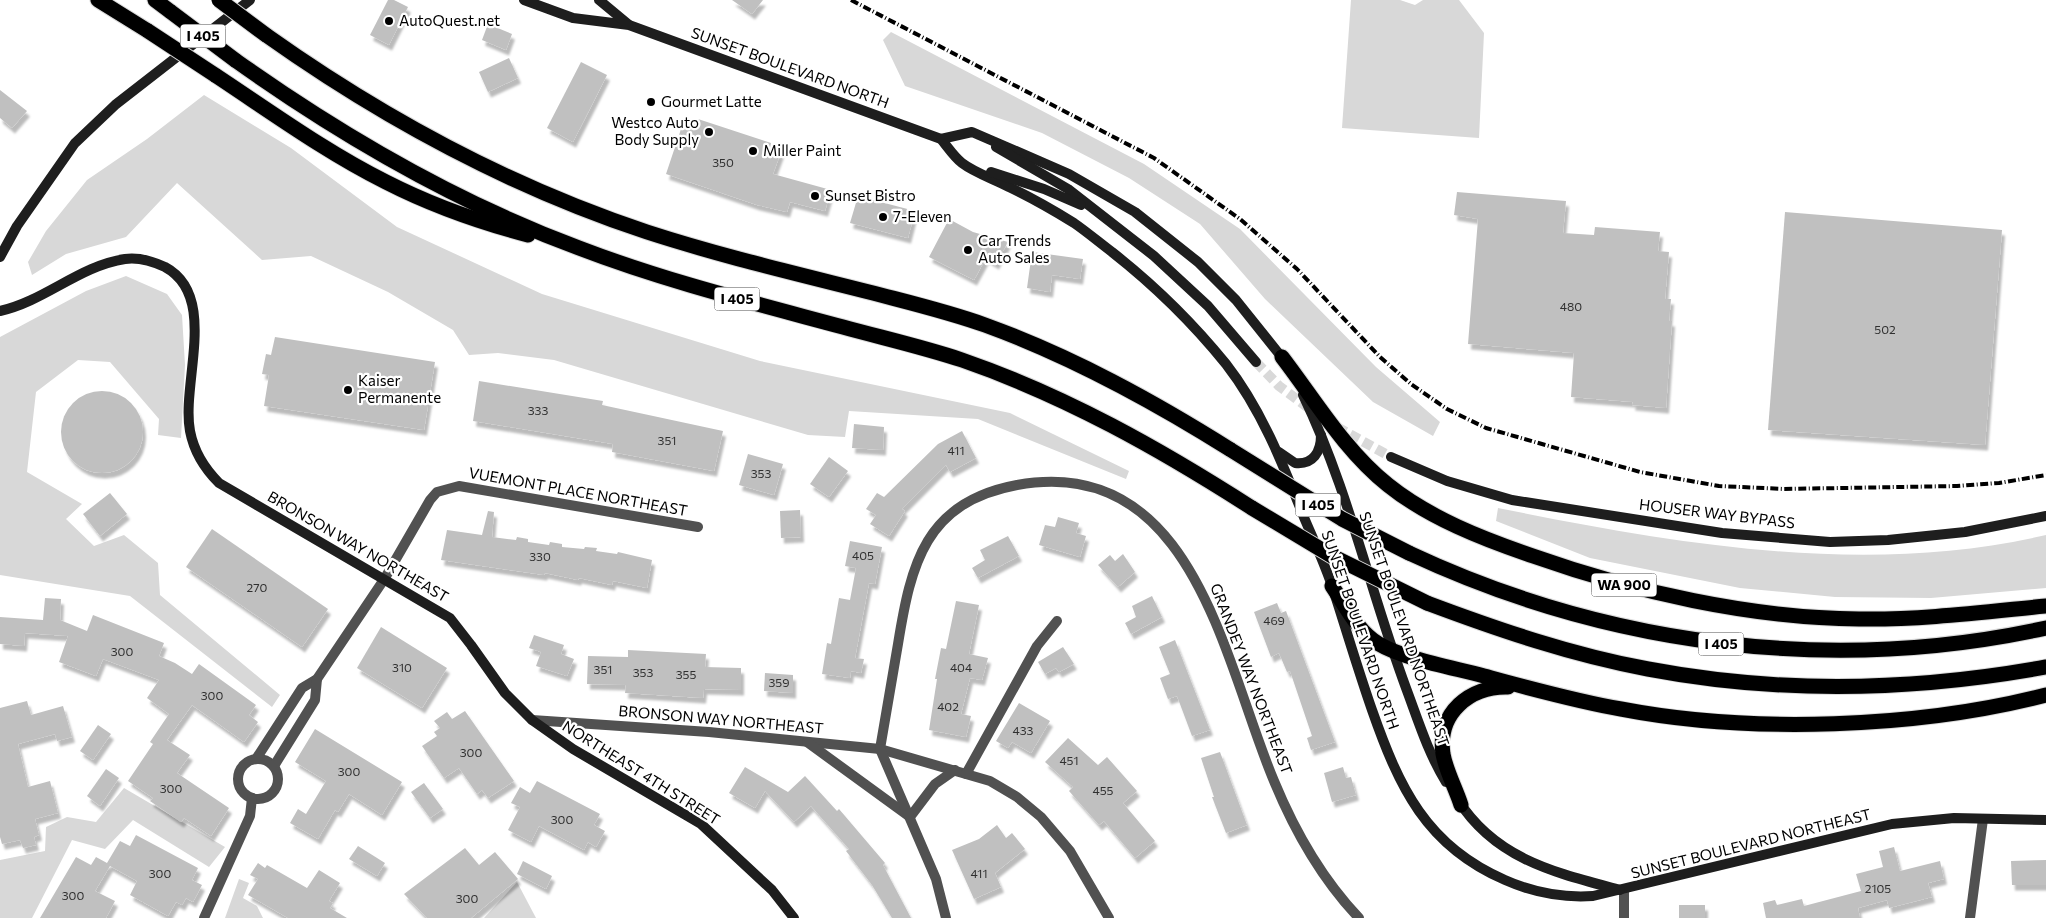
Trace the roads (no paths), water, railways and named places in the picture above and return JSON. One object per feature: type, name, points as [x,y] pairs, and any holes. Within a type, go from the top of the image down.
[{"type":"highway","points":[[98,0],[306,135],[386,182],[484,224],[577,248]]},
{"type":"highway","name":"I 405","points":[[155,0],[235,60],[309,111],[400,166],[458,196],[577,248],[705,290],[913,346],[1010,378],[1107,422],[1202,476],[1332,556],[1427,603],[1476,622],[1585,655],[1647,669],[1747,683],[1843,686],[1899,685],[1946,682],[2046,667]]},
{"type":"highway","name":"I 405","points":[[219,0],[307,64],[388,114],[472,159],[559,198],[667,238],[938,310],[984,325],[1093,370],[1171,412],[1335,515],[1456,575],[1556,610],[1643,632],[1708,642],[1814,650],[1893,649],[1956,643],[2046,628]]},
{"type":"highway","name":"WA 900","points":[[1282,356],[1346,443],[1388,485],[1420,507],[1499,544],[1591,576],[1668,596],[1793,615],[1857,619],[1910,619],[2046,606]]},
{"type":"highway","points":[[1332,586],[1369,636],[1392,650],[1527,688],[1589,703],[1647,713],[1705,720],[1777,724],[1924,717],[2046,695]]},
{"type":"highway","points":[[1462,805],[1444,755],[1444,729],[1450,714],[1458,704],[1480,690],[1497,687],[1527,688]]},
{"type":"main road","points":[[0,257],[16,226],[75,143],[115,105],[250,0]]},
{"type":"main road","name":"SUNSET BOULEVARD NORTH","points":[[524,0],[573,18],[629,25],[941,139],[961,163],[1032,198],[1078,226],[1148,281],[1183,315],[1225,363],[1245,390],[1278,452],[1332,586],[1390,761],[1402,788],[1422,816],[1444,840],[1463,856],[1491,874],[1514,884],[1545,893],[1574,898],[1624,890]]},
{"type":"main road","name":"SUNSET BOULEVARD NORTH","points":[[599,0],[629,25]]},
{"type":"main road","points":[[941,139],[972,132],[1068,189],[1182,280],[1233,334],[1256,362]]},
{"type":"main road","name":"WA 900","points":[[972,132],[1069,174],[1135,212],[1198,262],[1236,300],[1282,356]]},
{"type":"main road","points":[[961,163],[1044,189],[1096,212]]},
{"type":"main road","name":"BRONSON WAY NORTHEAST","points":[[0,312],[20,307],[93,268],[112,262],[145,259],[173,272],[187,292],[196,324],[188,406],[190,430],[195,450],[206,469],[219,483],[450,618],[472,645],[505,693],[532,720]]},
{"type":"main road","points":[[1278,452],[1295,463],[1308,462],[1319,451],[1321,431],[1282,356]]},
{"type":"main road","name":"SUNSET BOULEVARD NORTHEAST","points":[[1321,431],[1392,650],[1437,767],[1462,805],[1488,834],[1523,859],[1566,876],[1624,890],[1892,824],[1954,818],[2046,820]]},
{"type":"main road","name":"HOUSER WAY BYPASS","points":[[1391,457],[1447,481],[1512,500],[1722,533],[1830,542],[1888,540],[1965,532],[2046,516]]},
{"type":"main road","name":"NORTHEAST 4TH STREET","points":[[532,720],[573,749],[700,824],[772,890],[794,918]]},
{"type":"street","name":"GRANDEY WAY NORTHEAST","points":[[880,749],[903,613],[913,572],[919,555],[936,529],[949,515],[962,506],[1003,487],[1034,482],[1053,482],[1094,488],[1126,502],[1151,520],[1172,541],[1210,608],[1274,781],[1304,845],[1323,875],[1359,918]]},
{"type":"street","name":"VUEMONT PLACE NORTHEAST","points":[[256,759],[302,688],[317,679],[384,578],[430,500],[437,492],[459,486],[698,527]]},
{"type":"street","points":[[966,774],[1037,646],[1057,621]]},
{"type":"street","name":"VUEMONT PLACE NORTHEAST","points":[[274,766],[315,700],[317,679]]},
{"type":"street","name":"BRONSON WAY NORTHEAST","points":[[532,720],[709,732],[880,749],[990,781],[1017,798],[1041,817],[1070,850],[1109,918]]},
{"type":"street","points":[[807,742],[910,817]]},
{"type":"street","points":[[880,749],[936,879],[946,918]]},
{"type":"street","points":[[256,759],[266,760],[274,766],[278,778],[272,794],[264,798],[252,798],[242,792],[238,780],[243,765],[256,759]]},
{"type":"street","points":[[910,817],[934,784],[955,770]]},
{"type":"street","points":[[204,918],[250,816],[252,798]]},
{"type":"street","points":[[1970,918],[1983,819]]},
{"type":"street","points":[[1624,890],[1624,918]]},
{"type":"tunnel","points":[[1256,362],[1279,386],[1310,409]]},
{"type":"tunnel","points":[[1337,427],[1391,457]]},
{"type":"railway","points":[[851,0],[1154,158],[1240,219],[1297,269],[1380,357],[1411,384],[1447,409],[1486,428],[1640,472],[1719,486],[1784,489],[1957,486],[1999,483],[2046,475]]},
{"type":"place","name":"AutoQuest.net","points":[[389,21]]},
{"type":"place","name":"Gourmet Latte","points":[[651,102]]},
{"type":"place","name":"Westco Auto Body Supply","points":[[709,132]]},
{"type":"place","name":"Miller Paint","points":[[753,151]]},
{"type":"place","name":"Sunset Bistro","points":[[815,196]]},
{"type":"place","name":"7-Eleven","points":[[883,217]]},
{"type":"place","name":"Car Trends Auto Sales","points":[[968,250]]},
{"type":"place","name":"Kaiser Permanente","points":[[348,390]]}]
